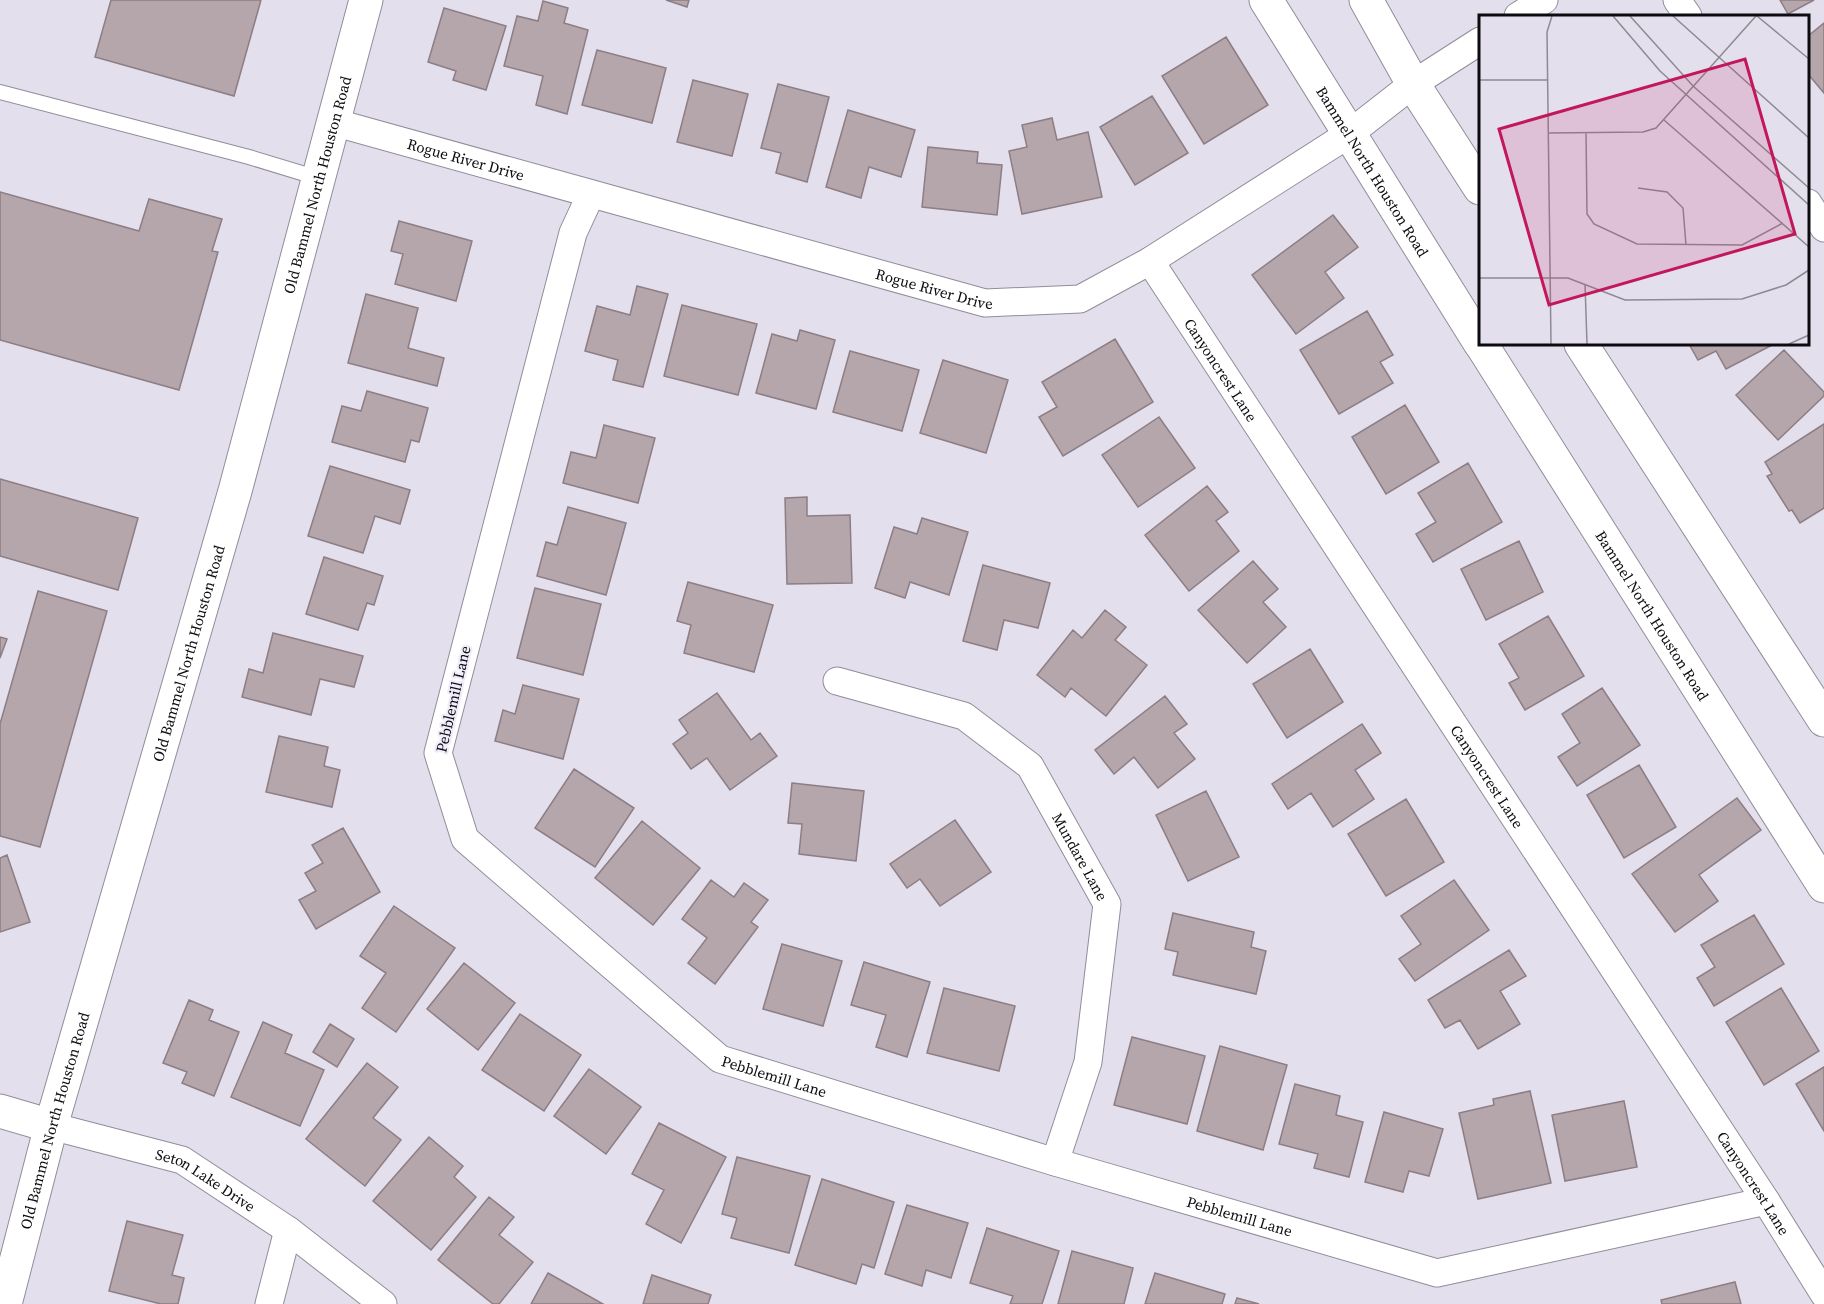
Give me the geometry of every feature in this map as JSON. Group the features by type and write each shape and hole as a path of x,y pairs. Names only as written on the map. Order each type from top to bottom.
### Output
{"main road":[{"name":"Old Bammel North Houston Road","path":"5,1304 51,1125 235,491 366,0"},
{"name":"Bammel North Houston Road","path":"1266,0 1479,340"},
{"path":"1366,0 1413,84 1479,186"},
{"name":"Bammel North Houston Road","path":"1482,345 1824,886"},
{"path":"1582,345 1824,720"},
{"name":"Seton Lake Drive","path":"0,1111 51,1125"}],"street":[{"path":"1520,15 1544,0"},
{"path":"1677,0 1687,15"},
{"name":"Rogue River Drive","path":"333,122 985,303 1080,299 1150,261 1348,134 1413,84 1479,42"},
{"name":"Pebblemill Lane","path":"591,194 573,233 438,753 465,838 720,1059 1055,1162 1437,1273 1766,1201"},
{"path":"1809,205 1824,228"},
{"name":"Canyoncrest Lane","path":"1150,261 1766,1201 1824,1294"},
{"name":"Mundare Lane","path":"837,681 964,716 1030,766 1107,904 1088,1062 1055,1162"},
{"name":"Seton Lake Drive","path":"51,1125 182,1160 288,1230 383,1304"},
{"path":"269,1304 288,1230"}],"lane":[{"path":"0,92 249,157 318,178"}],"building":[{"path":"111,0 261,0 234,96 95,57"},
{"path":"666,0 689,0 687,7"},
{"path":"1780,0 1814,0 1788,14"},
{"path":"543,1 568,8 564,23 588,30 567,114 536,105 543,76 504,66 517,16 538,21"},
{"path":"444,8 506,26 486,90 453,80 456,71 428,62"},
{"path":"1824,23 1824,93 1809,75 1809,35"},
{"path":"1226,37 1268,105 1204,144 1162,76"},
{"path":"597,50 666,68 652,123 582,105"},
{"path":"693,80 748,94 732,156 677,142"},
{"path":"778,84 829,97 807,182 776,173 781,153 761,148"},
{"path":"1152,96 1188,153 1135,185 1100,127"},
{"path":"848,110 915,130 901,177 869,167 861,198 826,187"},
{"path":"1052,118 1057,140 1088,132 1102,197 1022,214 1009,151 1027,147 1022,125"},
{"path":"928,147 978,152 977,163 1002,165 997,215 922,207"},
{"path":"0,192 139,231 149,199 222,219 212,251 218,252 179,390 0,340"},
{"path":"1333,215 1358,247 1325,272 1344,298 1296,334 1252,275"},
{"path":"399,221 472,241 456,301 395,284 403,254 391,251"},
{"path":"637,286 668,294 643,387 613,380 618,360 585,351 597,306 630,315"},
{"path":"366,294 418,308 408,348 444,358 437,386 348,363"},
{"path":"682,305 757,324 738,395 664,376"},
{"path":"1367,311 1393,355 1380,362 1393,383 1339,414 1300,350"},
{"path":"800,330 835,340 816,409 756,393 772,334 797,341"},
{"path":"1115,339 1153,402 1063,456 1039,417 1057,407 1042,382"},
{"path":"1690,345 1772,345 1726,369 1716,351 1698,360"},
{"path":"1784,350 1824,392 1824,396 1778,440 1736,395"},
{"path":"850,351 919,370 902,431 833,412"},
{"path":"943,360 1008,380 986,453 920,433"},
{"path":"367,391 428,408 419,442 411,440 405,462 332,442 342,406 361,411"},
{"path":"1405,405 1439,462 1386,494 1352,437"},
{"path":"1159,417 1195,468 1138,507 1102,455"},
{"path":"1824,424 1824,508 1800,523 1792,510 1789,511 1767,476 1772,474 1765,462"},
{"path":"604,425 655,438 638,503 563,483 571,452 596,458"},
{"path":"1468,463 1502,522 1433,562 1416,534 1436,522 1418,493"},
{"path":"330,466 410,490 400,524 375,516 363,553 308,536"},
{"path":"0,479 138,518 118,590 0,556"},
{"path":"1207,486 1228,512 1216,521 1239,551 1189,591 1145,535"},
{"path":"807,497 807,516 850,515 852,583 787,584 785,498"},
{"path":"568,507 626,523 606,595 537,576 546,542 557,545"},
{"path":"922,518 968,532 949,595 910,582 905,598 875,588 894,527 917,534"},
{"path":"1519,541 1543,592 1486,620 1461,569"},
{"path":"324,557 383,576 374,605 367,603 358,630 306,614"},
{"path":"1253,561 1278,589 1263,602 1286,627 1247,663 1198,610"},
{"path":"983,565 1050,583 1038,628 1004,620 997,650 963,641"},
{"path":"688,582 773,605 754,672 684,653 691,625 677,621"},
{"path":"535,588 601,604 583,675 517,658"},
{"path":"38,591 107,611 40,847 0,836 0,724"},
{"path":"1105,610 1126,627 1115,640 1147,665 1106,716 1071,688 1065,697 1037,675 1073,630 1082,638"},
{"path":"1548,616 1584,676 1525,710 1509,683 1519,678 1499,644"},
{"path":"273,633 363,656 354,687 320,679 311,715 242,697 249,669 263,673"},
{"path":"0,637 7,639 0,658"},
{"path":"1310,649 1343,702 1287,738 1253,684"},
{"path":"523,685 579,699 563,759 495,741 503,710 515,714"},
{"path":"1602,688 1640,745 1577,786 1558,757 1580,743 1562,714"},
{"path":"717,693 751,740 760,733 777,756 730,790 707,758 691,769 673,744 688,733 679,720"},
{"path":"1165,696 1187,724 1174,733 1195,759 1158,788 1134,757 1114,774 1095,750"},
{"path":"1362,724 1381,753 1355,770 1374,799 1333,827 1311,793 1288,809 1272,784"},
{"path":"279,736 328,747 324,766 340,770 332,807 266,792"},
{"path":"1639,765 1676,827 1624,858 1587,795"},
{"path":"574,769 634,808 595,867 535,828"},
{"path":"792,783 864,791 856,861 799,854 802,824 788,823"},
{"path":"1206,791 1239,857 1188,881 1156,815"},
{"path":"1737,798 1761,830 1699,875 1718,901 1675,932 1632,874"},
{"path":"1406,799 1444,862 1386,896 1348,834"},
{"path":"955,820 991,872 940,906 920,879 907,888 890,864"},
{"path":"642,821 700,868 653,925 595,878"},
{"path":"343,828 380,892 316,929 299,900 316,891 305,873 323,863 312,845"},
{"path":"7,855 30,922 0,932 0,858"},
{"path":"711,880 734,897 744,883 768,900 751,922 758,927 715,984 688,963 707,938 682,919"},
{"path":"1454,880 1489,930 1415,981 1399,959 1421,944 1401,916"},
{"path":"394,906 455,948 396,1032 362,1008 386,973 360,956"},
{"path":"1173,913 1254,932 1251,947 1266,951 1256,994 1173,975 1178,952 1165,949"},
{"path":"1754,915 1784,964 1714,1006 1697,978 1715,967 1701,945"},
{"path":"782,944 842,961 823,1026 763,1009"},
{"path":"1509,950 1526,976 1500,991 1520,1024 1478,1049 1460,1020 1445,1028 1428,1000"},
{"path":"864,962 930,982 907,1057 876,1047 886,1015 851,1005"},
{"path":"464,963 515,1003 478,1050 427,1009"},
{"path":"944,988 1015,1006 999,1071 927,1053"},
{"path":"1781,988 1819,1051 1764,1085 1726,1022"},
{"path":"189,1000 213,1010 209,1020 239,1032 214,1096 182,1083 187,1072 163,1063"},
{"path":"520,1014 581,1055 544,1111 482,1070"},
{"path":"263,1022 292,1035 285,1053 324,1070 300,1126 231,1097"},
{"path":"330,1024 354,1039 337,1067 313,1052"},
{"path":"1132,1037 1205,1056 1187,1124 1114,1105"},
{"path":"1220,1046 1287,1065 1263,1150 1197,1131"},
{"path":"367,1063 398,1087 373,1118 401,1140 365,1186 306,1139"},
{"path":"1824,1067 1824,1131 1796,1084"},
{"path":"589,1069 641,1107 606,1154 554,1116"},
{"path":"1295,1084 1340,1096 1336,1115 1363,1122 1349,1177 1314,1168 1318,1154 1279,1144"},
{"path":"1530,1091 1551,1183 1478,1199 1459,1113 1494,1105 1493,1099"},
{"path":"1624,1101 1637,1167 1565,1181 1552,1115"},
{"path":"1384,1112 1443,1129 1429,1176 1409,1171 1403,1192 1365,1182"},
{"path":"659,1123 726,1157 681,1243 646,1224 664,1190 632,1174"},
{"path":"429,1137 463,1166 454,1177 476,1197 431,1250 373,1201"},
{"path":"737,1157 810,1176 789,1253 731,1238 737,1218 722,1214"},
{"path":"822,1179 894,1202 874,1268 862,1264 856,1284 795,1265"},
{"path":"489,1197 514,1217 499,1235 533,1262 499,1304 493,1304 438,1260"},
{"path":"907,1205 968,1223 951,1278 926,1270 922,1286 885,1274"},
{"path":"127,1221 183,1235 172,1275 184,1278 178,1304 161,1304 109,1291"},
{"path":"987,1228 1059,1251 1042,1304 1010,1304 1013,1296 970,1283"},
{"path":"1072,1251 1133,1268 1124,1304 1058,1304"},
{"path":"548,1273 603,1304 531,1304"},
{"path":"1155,1273 1225,1294 1222,1304 1145,1304"},
{"path":"652,1275 711,1295 708,1304 643,1304"},
{"path":"1735,1282 1741,1304 1662,1304 1661,1300"},
{"path":"1237,1298 1259,1304 1235,1304"}]}
